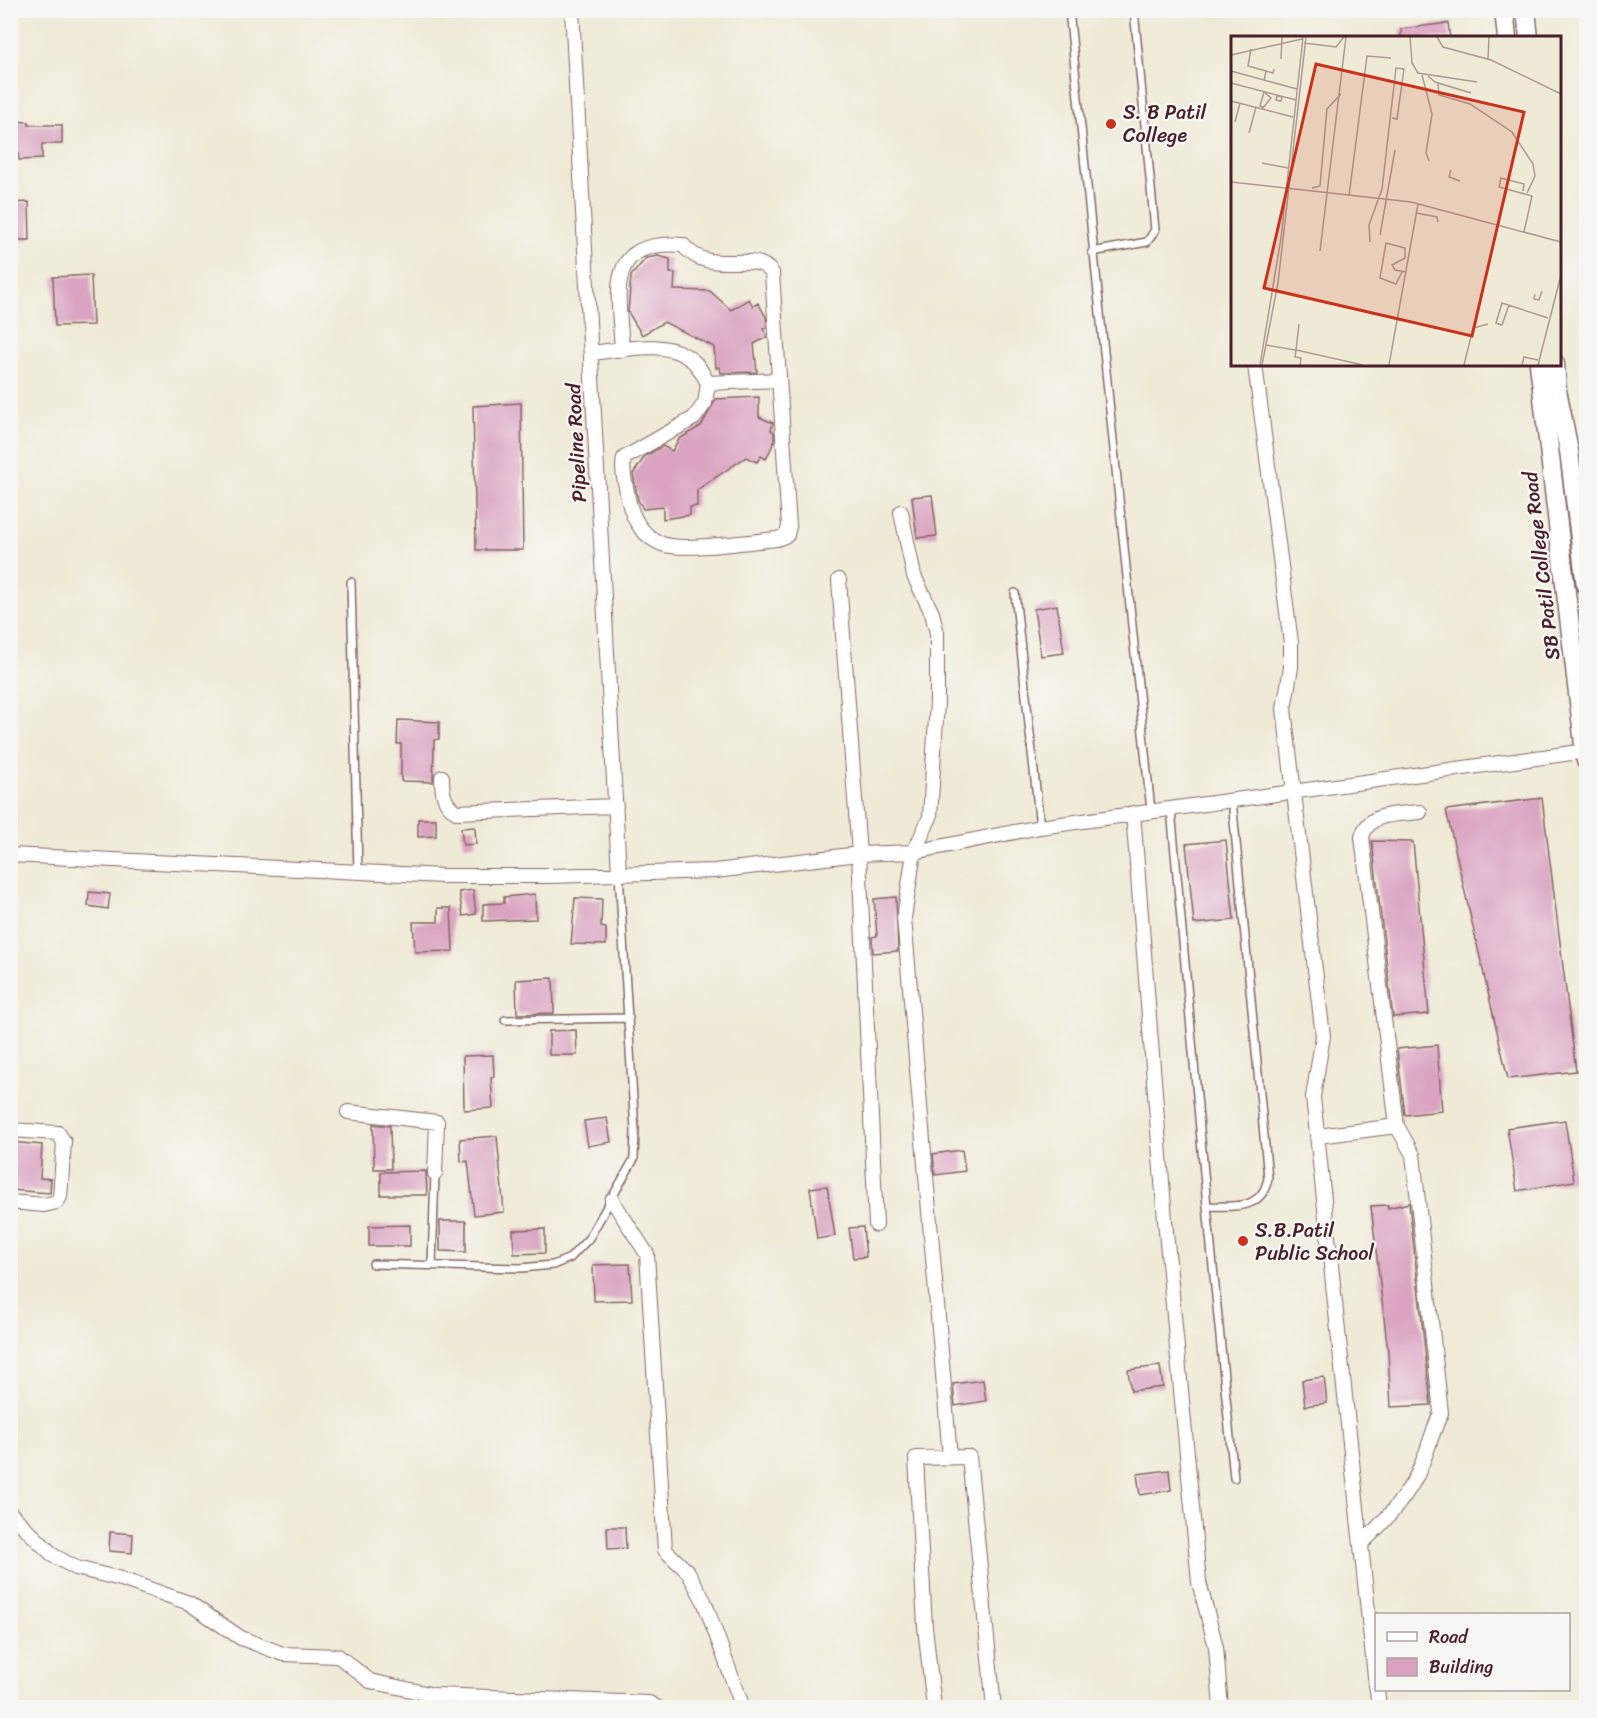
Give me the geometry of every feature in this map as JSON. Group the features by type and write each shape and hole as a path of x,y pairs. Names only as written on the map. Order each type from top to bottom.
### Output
{"street":[{"name":"Pipeline Road","path":"573,10 619,873"},
{"path":"1504,10 1507,36"},
{"path":"1526,10 1529,36"},
{"path":"591,353 622,350 672,350 695,363 708,383 705,403 694,418 624,458 622,466 632,517 638,525 662,544 683,546 777,539 786,535 789,526 772,273 766,265 754,262 712,263 692,255 683,245 667,244 641,249 626,260 619,273 622,350"},
{"path":"1255,366 1291,643 1291,668 1284,709 1323,1036 1313,1097 1375,1670"},
{"name":"SB Patil College Road","path":"1539,366 1586,754"},
{"path":"1555,366 1586,582 1566,579"},
{"path":"708,383 779,381"},
{"path":"1550,453 1569,451"},
{"path":"901,512 914,576 932,614 937,633 937,702 930,817 914,852 904,918 950,1456"},
{"path":"839,580 859,854 876,1225"},
{"path":"10,855 502,877 715,871 859,854 914,852 1040,827 1133,813 1586,754"},
{"path":"442,777 442,795 447,805 456,812 616,806"},
{"path":"1361,1544 1403,1500 1418,1473 1429,1437 1441,1413 1413,1155 1397,1126 1362,837 1366,825 1374,818 1420,812"},
{"path":"1133,813 1164,1208 1199,1581 1216,1647 1221,1707"},
{"path":"348,1112 437,1122 435,1173"},
{"path":"1318,1136 1397,1126"},
{"path":"10,1130 58,1133 64,1143 60,1197 57,1203 44,1205 10,1202"},
{"path":"612,1200 647,1254 665,1550 688,1572 704,1601 743,1707"},
{"path":"934,1707 925,1627 916,1458 950,1456 969,1457 994,1707"},
{"path":"10,1513 54,1556 76,1568 122,1579 189,1603 241,1638 283,1654 338,1656 370,1681 434,1695 649,1703 658,1707"},
{"path":"1377,1691 1379,1707"}],"lane":[{"path":"1069,10 1151,811"},
{"path":"1092,252 1147,242 1155,230 1134,10"},
{"path":"351,582 358,872"},
{"path":"1015,593 1040,827"},
{"path":"1207,1206 1245,1205 1258,1200 1266,1191 1268,1178 1232,800"},
{"path":"1171,808 1234,1478"},
{"path":"373,1264 521,1268 553,1265 570,1258 590,1239 634,1159 636,1131 619,873"},
{"path":"505,1020 628,1018"},
{"path":"432,1265 435,1173"}],"building":[{"path":"1448,23 1450,36 1401,36 1401,29"},
{"path":"10,121 29,122 29,125 62,125 62,144 42,144 42,159 19,160 18,151 10,151"},
{"path":"29,202 30,240 10,240 10,203"},
{"path":"658,256 670,259 670,273 675,273 674,290 710,291 731,310 749,299 753,306 758,303 766,317 767,328 763,329 767,337 754,344 757,372 721,373 720,367 716,368 714,347 664,322 642,335 628,312 631,276 646,258"},
{"path":"91,275 93,325 55,326 53,277"},
{"path":"759,397 759,417 773,423 771,430 774,432 774,442 766,459 761,456 757,462 746,457 697,490 697,506 690,507 690,515 663,519 663,507 643,509 638,500 633,474 645,456 663,446 672,451 679,439 701,426 716,399"},
{"path":"521,403 523,550 476,550 473,406"},
{"path":"932,495 937,536 917,538 912,497"},
{"path":"1057,605 1064,653 1041,656 1034,609"},
{"path":"398,720 439,722 439,739 434,740 433,782 401,781 401,744 397,744"},
{"path":"1542,798 1576,1071 1508,1079 1446,810"},
{"path":"418,819 436,819 436,836 418,837"},
{"path":"475,827 476,844 463,845 461,828"},
{"path":"1226,840 1234,920 1194,924 1186,844"},
{"path":"1372,841 1413,842 1429,1014 1393,1017"},
{"path":"473,890 476,914 463,916 459,892"},
{"path":"89,892 110,894 108,909 88,906"},
{"path":"535,894 536,919 483,921 483,904 504,903 504,897"},
{"path":"896,897 898,951 873,953 872,937 877,936 874,899"},
{"path":"575,898 602,899 601,927 606,928 606,945 571,944"},
{"path":"438,908 451,908 453,951 415,952 413,922 438,922"},
{"path":"553,978 554,1013 517,1014 516,980"},
{"path":"576,1030 577,1055 549,1055 549,1031"},
{"path":"1437,1045 1442,1111 1405,1115 1397,1049"},
{"path":"493,1055 494,1077 491,1078 493,1108 464,1110 463,1056"},
{"path":"607,1118 611,1142 588,1146 584,1121"},
{"path":"1565,1120 1574,1181 1517,1191 1507,1128"},
{"path":"373,1124 390,1126 391,1169 374,1169"},
{"path":"497,1136 504,1212 474,1215 468,1161 461,1162 460,1139"},
{"path":"10,1142 42,1145 40,1178 51,1179 50,1193 10,1190"},
{"path":"962,1150 965,1171 935,1175 933,1154"},
{"path":"426,1171 427,1195 381,1195 381,1172"},
{"path":"827,1186 835,1236 817,1239 810,1188"},
{"path":"1409,1203 1431,1405 1391,1407 1388,1352 1371,1206 1388,1205 1388,1208"},
{"path":"440,1221 466,1221 466,1252 440,1251"},
{"path":"410,1225 410,1246 369,1246 369,1226"},
{"path":"863,1227 866,1257 853,1258 849,1228"},
{"path":"545,1229 545,1253 514,1254 513,1230"},
{"path":"630,1264 632,1300 594,1301 593,1265"},
{"path":"1160,1366 1163,1387 1131,1391 1128,1370"},
{"path":"1324,1377 1327,1403 1305,1406 1302,1380"},
{"path":"983,1380 986,1401 955,1406 953,1384"},
{"path":"1169,1470 1171,1490 1140,1495 1137,1474"},
{"path":"607,1527 625,1527 626,1548 608,1549"},
{"path":"110,1532 133,1534 132,1553 109,1551"}],"place":[{"name":"S. B Patil College","path":"1111,124"},
{"name":"S.B.Patil Public School","path":"1243,1241"}]}
